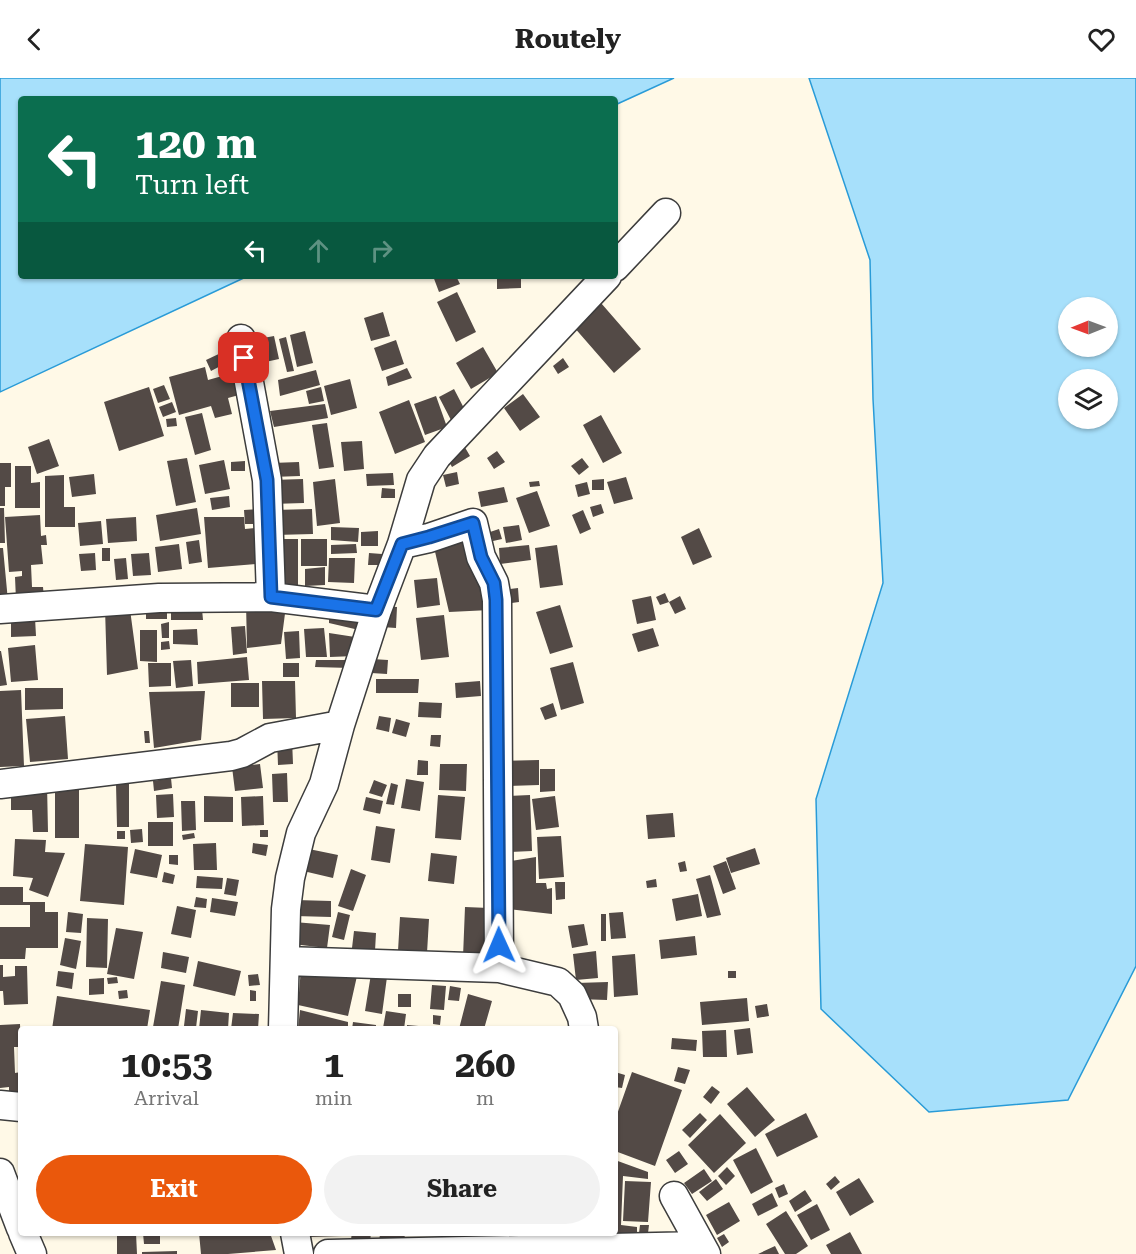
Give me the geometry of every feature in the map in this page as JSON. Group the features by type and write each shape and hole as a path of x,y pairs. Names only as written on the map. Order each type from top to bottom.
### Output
{"street":[{"path":"618,264 666,213"},
{"path":"283,1026 286,909 290,878 301,833 324,784 376,610 402,544 421,480 437,456 604,279"},
{"path":"241,339 267,480 271,597"},
{"path":"402,544 473,523 481,557 494,583 499,968"},
{"path":"0,609 159,598 271,597 376,610"},
{"path":"0,784 231,756 242,753 270,738 340,725"},
{"path":"285,961 499,968 558,982 572,995 584,1026"},
{"path":"0,1105 18,1107"},
{"path":"0,1173 18,1220"},
{"path":"674,1196 703,1250"},
{"path":"0,1243 18,1235"},
{"path":"23,1236 32,1254"},
{"path":"296,1236 298,1254"},
{"path":"328,1254 533,1241 703,1250"}],"water":[{"path":"0,78 674,78 618,104 618,96 18,96 18,279 242,279 0,392"},
{"path":"809,78 1136,78 1136,966 1068,1100 929,1112 821,1009 816,799 883,583 873,399 870,260"}],"building":[{"path":"434,279 458,279 460,284 439,292"},
{"path":"497,279 521,279 521,288 497,289"},
{"path":"457,292 476,332 456,342 437,302"},
{"path":"601,303 641,349 614,373 573,326"},
{"path":"383,312 390,336 371,341 364,318"},
{"path":"305,331 313,363 297,367 290,335"},
{"path":"274,336 279,359 252,365 248,341"},
{"path":"286,337 294,371 287,372 279,339"},
{"path":"396,340 404,364 382,371 374,348"},
{"path":"483,347 498,373 471,389 456,363"},
{"path":"225,351 230,361 211,371 206,360"},
{"path":"563,358 569,367 558,374 553,366"},
{"path":"205,367 208,380 233,373 239,395 228,398 232,414 215,418 211,406 179,415 169,377"},
{"path":"407,368 412,378 388,386 386,377"},
{"path":"316,370 320,385 280,396 278,380"},
{"path":"350,379 357,408 331,415 324,386"},
{"path":"164,385 170,399 158,403 153,389"},
{"path":"149,387 164,436 119,451 104,402"},
{"path":"321,387 324,401 309,404 306,391"},
{"path":"454,389 467,414 452,422 439,397"},
{"path":"523,394 540,417 520,431 504,408"},
{"path":"436,396 447,427 425,435 414,404"},
{"path":"409,400 425,442 395,454 379,412"},
{"path":"172,402 176,412 163,417 159,407"},
{"path":"325,404 328,418 274,427 270,411"},
{"path":"202,413 211,450 195,455 185,417"},
{"path":"601,415 622,453 603,463 583,425"},
{"path":"176,418 177,426 167,427 166,419"},
{"path":"327,423 334,467 319,469 312,425"},
{"path":"49,439 59,466 37,474 28,447"},
{"path":"362,441 364,469 344,471 341,442"},
{"path":"463,444 470,456 452,467 445,454"},
{"path":"497,451 505,462 494,469 487,458"},
{"path":"187,458 196,502 176,506 167,461"},
{"path":"582,458 589,467 579,475 571,466"},
{"path":"224,460 230,489 205,494 199,465"},
{"path":"245,461 245,471 231,471 231,462"},
{"path":"299,462 300,476 272,477 272,463"},
{"path":"0,463 11,463 11,487 5,487 5,506 0,506"},
{"path":"15,466 31,466 31,483 40,482 40,508 15,508"},
{"path":"457,472 459,484 446,487 443,475"},
{"path":"393,473 394,485 367,486 366,474"},
{"path":"94,474 96,494 72,497 69,477"},
{"path":"64,475 64,507 75,507 75,527 45,527 45,476"},
{"path":"626,477 633,499 614,504 607,482"},
{"path":"303,479 304,503 272,504 272,480"},
{"path":"335,479 340,523 317,526 313,482"},
{"path":"604,479 604,490 592,490 592,480"},
{"path":"539,481 540,486 530,487 529,482"},
{"path":"587,482 590,494 578,497 575,485"},
{"path":"504,487 508,502 481,507 478,492"},
{"path":"382,488 395,489 395,498 381,498"},
{"path":"537,491 550,526 529,533 516,498"},
{"path":"229,496 230,507 212,510 210,498"},
{"path":"601,504 604,513 593,517 590,507"},
{"path":"0,508 4,508 5,543 0,543"},
{"path":"197,508 201,534 160,541 156,515"},
{"path":"262,509 262,524 245,524 244,510"},
{"path":"312,509 313,534 275,535 274,510"},
{"path":"583,510 591,529 580,534 572,515"},
{"path":"40,515 41,536 46,535 47,545 41,545 43,564 31,565 32,587 43,587 44,598 16,600 15,577 22,576 22,571 9,572 5,517"},
{"path":"136,517 137,541 108,543 106,519"},
{"path":"204,517 244,517 245,529 255,528 256,564 208,568"},
{"path":"101,521 103,544 80,546 78,523"},
{"path":"519,525 522,540 506,543 503,527"},
{"path":"331,527 359,528 358,542 331,540"},
{"path":"699,528 712,557 693,565 681,537"},
{"path":"499,529 502,539 493,541 490,532"},
{"path":"378,531 378,546 361,546 361,532"},
{"path":"472,533 490,610 449,612 433,543"},
{"path":"276,539 298,539 298,589 277,589"},
{"path":"301,539 327,539 327,566 301,566"},
{"path":"199,540 202,562 189,564 186,542"},
{"path":"179,544 182,569 158,572 155,547"},
{"path":"356,544 357,553 331,554 331,545"},
{"path":"529,545 531,560 500,564 499,548"},
{"path":"557,545 563,585 540,588 535,548"},
{"path":"0,548 3,548 8,601 0,602"},
{"path":"102,548 110,548 110,561 102,561"},
{"path":"95,553 96,570 81,571 79,554"},
{"path":"149,553 151,575 133,576 131,554"},
{"path":"369,553 382,554 381,565 368,565"},
{"path":"126,558 128,579 116,580 114,559"},
{"path":"329,558 355,558 354,583 328,582"},
{"path":"325,567 325,585 305,586 305,569"},
{"path":"437,578 440,605 417,608 414,580"},
{"path":"518,588 519,602 504,604 502,590"},
{"path":"665,593 669,602 660,605 656,597"},
{"path":"651,596 656,620 637,624 632,600"},
{"path":"680,596 686,609 675,614 669,602"},
{"path":"129,602 138,669 107,675 105,608"},
{"path":"167,603 167,619 146,619 146,604"},
{"path":"246,603 286,606 281,644 247,648"},
{"path":"560,605 573,647 550,654 536,612"},
{"path":"384,606 397,607 396,628 382,627"},
{"path":"171,609 202,609 203,620 171,620"},
{"path":"329,609 361,615 359,630 329,623"},
{"path":"444,615 449,657 421,660 416,618"},
{"path":"35,618 36,636 11,637 11,619"},
{"path":"169,622 169,638 162,638 161,624"},
{"path":"245,626 247,653 233,655 231,627"},
{"path":"324,628 327,657 306,657 304,629"},
{"path":"653,628 659,646 638,652 632,634"},
{"path":"197,629 198,645 173,644 173,630"},
{"path":"140,630 157,630 157,662 140,661"},
{"path":"299,631 300,658 286,659 284,632"},
{"path":"329,633 355,637 355,656 330,657"},
{"path":"169,641 170,649 161,650 161,642"},
{"path":"35,645 38,680 11,682 8,648"},
{"path":"0,651 7,685 0,686"},
{"path":"247,657 249,680 198,684 197,662"},
{"path":"372,659 388,660 387,674 371,673"},
{"path":"191,660 193,686 176,688 173,661"},
{"path":"316,660 349,660 350,668 315,667"},
{"path":"573,662 584,703 561,710 550,668"},
{"path":"148,663 171,663 171,686 149,687"},
{"path":"283,663 299,663 299,677 283,677"},
{"path":"376,679 419,679 418,693 376,693"},
{"path":"262,681 295,681 296,718 263,719"},
{"path":"480,681 481,696 456,698 455,683"},
{"path":"231,683 259,683 259,707 231,707"},
{"path":"25,688 63,688 63,709 25,710"},
{"path":"21,690 24,766 0,767 0,691"},
{"path":"205,691 201,740 154,748 149,692"},
{"path":"419,702 442,703 441,718 418,717"},
{"path":"553,703 557,716 545,720 540,708"},
{"path":"65,716 68,759 30,762 26,719"},
{"path":"379,716 391,718 389,732 376,729"},
{"path":"396,719 410,723 406,737 392,733"},
{"path":"144,731 149,731 150,743 145,743"},
{"path":"431,735 441,735 440,747 430,746"},
{"path":"292,739 293,764 278,765 277,740"},
{"path":"418,760 428,761 428,775 417,775"},
{"path":"539,760 539,785 504,786 503,761"},
{"path":"260,764 263,788 235,791 232,767"},
{"path":"440,764 467,764 466,791 439,790"},
{"path":"540,769 555,769 555,791 540,792"},
{"path":"287,773 288,802 273,802 272,774"},
{"path":"171,778 172,788 154,791 153,781"},
{"path":"406,779 424,782 420,811 401,808"},
{"path":"374,780 387,785 382,797 369,793"},
{"path":"55,781 79,781 79,838 55,838"},
{"path":"391,783 398,785 394,805 386,804"},
{"path":"47,784 48,832 33,832 32,810 11,810 11,793"},
{"path":"116,784 129,784 129,827 117,827"},
{"path":"173,794 174,817 157,818 156,795"},
{"path":"438,795 465,797 461,840 435,838"},
{"path":"530,795 532,851 510,852 507,796"},
{"path":"204,796 233,797 233,822 204,822"},
{"path":"263,796 264,825 242,826 241,797"},
{"path":"555,796 559,827 536,830 532,799"},
{"path":"366,797 383,801 380,814 363,810"},
{"path":"181,801 195,801 196,830 182,831"},
{"path":"673,813 675,837 648,839 646,815"},
{"path":"148,822 173,822 173,846 148,846"},
{"path":"376,826 395,829 390,863 371,860"},
{"path":"142,829 143,842 131,843 130,830"},
{"path":"260,830 268,830 268,837 260,837"},
{"path":"117,831 125,831 125,839 117,839"},
{"path":"194,833 195,838 183,840 182,835"},
{"path":"561,836 564,877 539,879 537,837"},
{"path":"15,839 46,840 45,852 65,853 48,897 29,890 33,878 13,876"},
{"path":"216,843 217,870 194,870 193,844"},
{"path":"253,843 268,845 266,856 252,853"},
{"path":"85,844 128,847 124,905 80,901"},
{"path":"304,848 338,855 333,878 299,870"},
{"path":"755,848 760,864 731,873 726,858"},
{"path":"135,849 162,855 157,878 130,873"},
{"path":"431,853 457,856 454,884 428,881"},
{"path":"169,855 178,855 178,865 169,864"},
{"path":"536,857 536,883 546,883 547,889 552,888 552,914 508,909 511,861"},
{"path":"685,861 687,871 680,872 678,863"},
{"path":"726,861 736,889 723,894 713,866"},
{"path":"351,869 366,875 353,911 338,906"},
{"path":"164,872 175,875 173,884 162,882"},
{"path":"710,875 721,915 707,918 696,879"},
{"path":"197,876 223,878 222,889 196,888"},
{"path":"227,878 239,880 236,896 224,894"},
{"path":"656,879 657,887 647,888 646,881"},
{"path":"555,882 565,882 565,899 556,900"},
{"path":"0,887 23,887 23,902 45,902 45,912 58,912 58,948 26,948 25,959 0,959 0,927 30,927 30,905 0,905"},
{"path":"698,894 702,916 676,921 672,899"},
{"path":"196,897 207,899 206,908 194,907"},
{"path":"212,898 238,902 235,916 210,912"},
{"path":"296,900 331,901 331,917 295,916"},
{"path":"177,906 196,910 191,938 171,934"},
{"path":"465,907 489,908 487,958 463,957"},
{"path":"68,912 83,914 81,933 66,932"},
{"path":"338,912 350,915 344,940 332,937"},
{"path":"623,912 626,938 611,939 609,913"},
{"path":"601,914 606,914 606,941 601,941"},
{"path":"400,917 429,919 427,953 398,951"},
{"path":"87,918 108,919 107,968 86,967"},
{"path":"294,922 330,925 327,948 292,944"},
{"path":"584,924 588,945 572,948 568,926"},
{"path":"116,928 143,932 134,979 107,974"},
{"path":"354,931 376,933 375,951 352,948"},
{"path":"695,936 697,955 661,959 659,940"},
{"path":"65,938 81,941 76,969 60,965"},
{"path":"596,951 598,978 576,980 573,954"},
{"path":"163,952 189,957 186,973 161,968"},
{"path":"635,954 638,995 614,997 612,956"},
{"path":"198,961 241,971 235,996 193,986"},
{"path":"0,965 3,965 3,977 15,976 15,966 27,966 28,1004 4,1005 3,991 0,991"},
{"path":"301,968 357,976 348,1016 298,1005"},
{"path":"58,971 74,973 72,989 56,986"},
{"path":"728,971 736,971 736,978 728,978"},
{"path":"258,974 260,985 249,986 248,975"},
{"path":"371,974 387,977 382,1014 365,1011"},
{"path":"117,977 118,983 108,984 107,978"},
{"path":"104,978 104,994 89,995 89,979"},
{"path":"161,981 185,985 178,1026 153,1026"},
{"path":"608,982 607,1000 577,999 576,983"},
{"path":"432,985 446,986 444,1010 430,1009"},
{"path":"450,986 461,988 459,1001 448,1000"},
{"path":"127,990 128,998 119,999 118,991"},
{"path":"250,990 256,991 256,1001 250,1001"},
{"path":"398,994 411,994 411,1007 398,1007"},
{"path":"468,994 492,1001 485,1026 460,1026"},
{"path":"57,996 150,1010 147,1026 52,1026"},
{"path":"747,998 749,1021 702,1025 700,1002"},
{"path":"767,1004 769,1016 757,1018 755,1006"},
{"path":"186,1009 198,1011 196,1026 184,1026"},
{"path":"201,1010 229,1013 228,1026 199,1026"},
{"path":"300,1010 348,1022 348,1026 298,1026"},
{"path":"386,1011 406,1014 404,1026 383,1026"},
{"path":"233,1013 259,1014 258,1026 231,1026"},
{"path":"433,1015 441,1016 440,1025 433,1024"},
{"path":"353,1022 376,1025 376,1026 352,1026"},
{"path":"20,1024 18,1026 18,1047 14,1047 15,1073 18,1072 18,1097 9,1097 9,1087 0,1088 0,1025"},
{"path":"750,1028 753,1053 737,1055 734,1030"},
{"path":"726,1030 727,1057 703,1057 702,1031"},
{"path":"672,1038 697,1040 696,1051 671,1049"},
{"path":"678,1067 690,1070 685,1084 674,1081"},
{"path":"632,1072 682,1090 655,1166 618,1152 618,1112"},
{"path":"618,1073 625,1075 622,1088 618,1087"},
{"path":"712,1086 720,1092 711,1104 703,1097"},
{"path":"747,1087 775,1120 755,1137 727,1104"},
{"path":"700,1113 707,1120 690,1138 682,1130"},
{"path":"806,1113 818,1137 777,1157 765,1134"},
{"path":"720,1114 746,1143 714,1173 688,1145"},
{"path":"756,1148 773,1182 751,1194 733,1160"},
{"path":"679,1151 688,1164 675,1173 666,1160"},
{"path":"618,1161 648,1172 648,1179 623,1176 621,1225 637,1227 637,1234 618,1235"},
{"path":"727,1167 735,1176 726,1185 718,1176"},
{"path":"704,1169 712,1181 692,1194 684,1183"},
{"path":"835,1176 840,1182 831,1190 826,1184"},
{"path":"859,1178 874,1202 850,1216 836,1192"},
{"path":"716,1179 723,1189 707,1201 699,1192"},
{"path":"625,1181 651,1182 648,1222 623,1221"},
{"path":"784,1184 788,1194 779,1198 775,1188"},
{"path":"805,1190 812,1201 795,1212 789,1201"},
{"path":"772,1193 778,1206 758,1216 752,1204"},
{"path":"729,1202 740,1221 717,1235 706,1215"},
{"path":"817,1204 830,1230 811,1240 797,1215"},
{"path":"786,1211 808,1246 796,1254 785,1254 766,1224"},
{"path":"640,1225 649,1225 648,1233 639,1233"},
{"path":"850,1232 862,1254 831,1254 826,1245"},
{"path":"724,1234 729,1242 722,1247 717,1238"},
{"path":"117,1236 136,1236 137,1254 117,1254"},
{"path":"143,1236 160,1236 160,1244 144,1244"},
{"path":"199,1236 271,1236 276,1250 228,1254 201,1254"},
{"path":"352,1236 371,1236 370,1242 351,1239"},
{"path":"380,1236 405,1236 403,1254 378,1254"},
{"path":"775,1246 779,1254 758,1254"},
{"path":"177,1251 177,1254 142,1254 142,1252"}],"route":[{"path":"244,358 267,480 271,597 376,610 402,544 473,523 481,557 494,583 496,600 499,945"}]}
